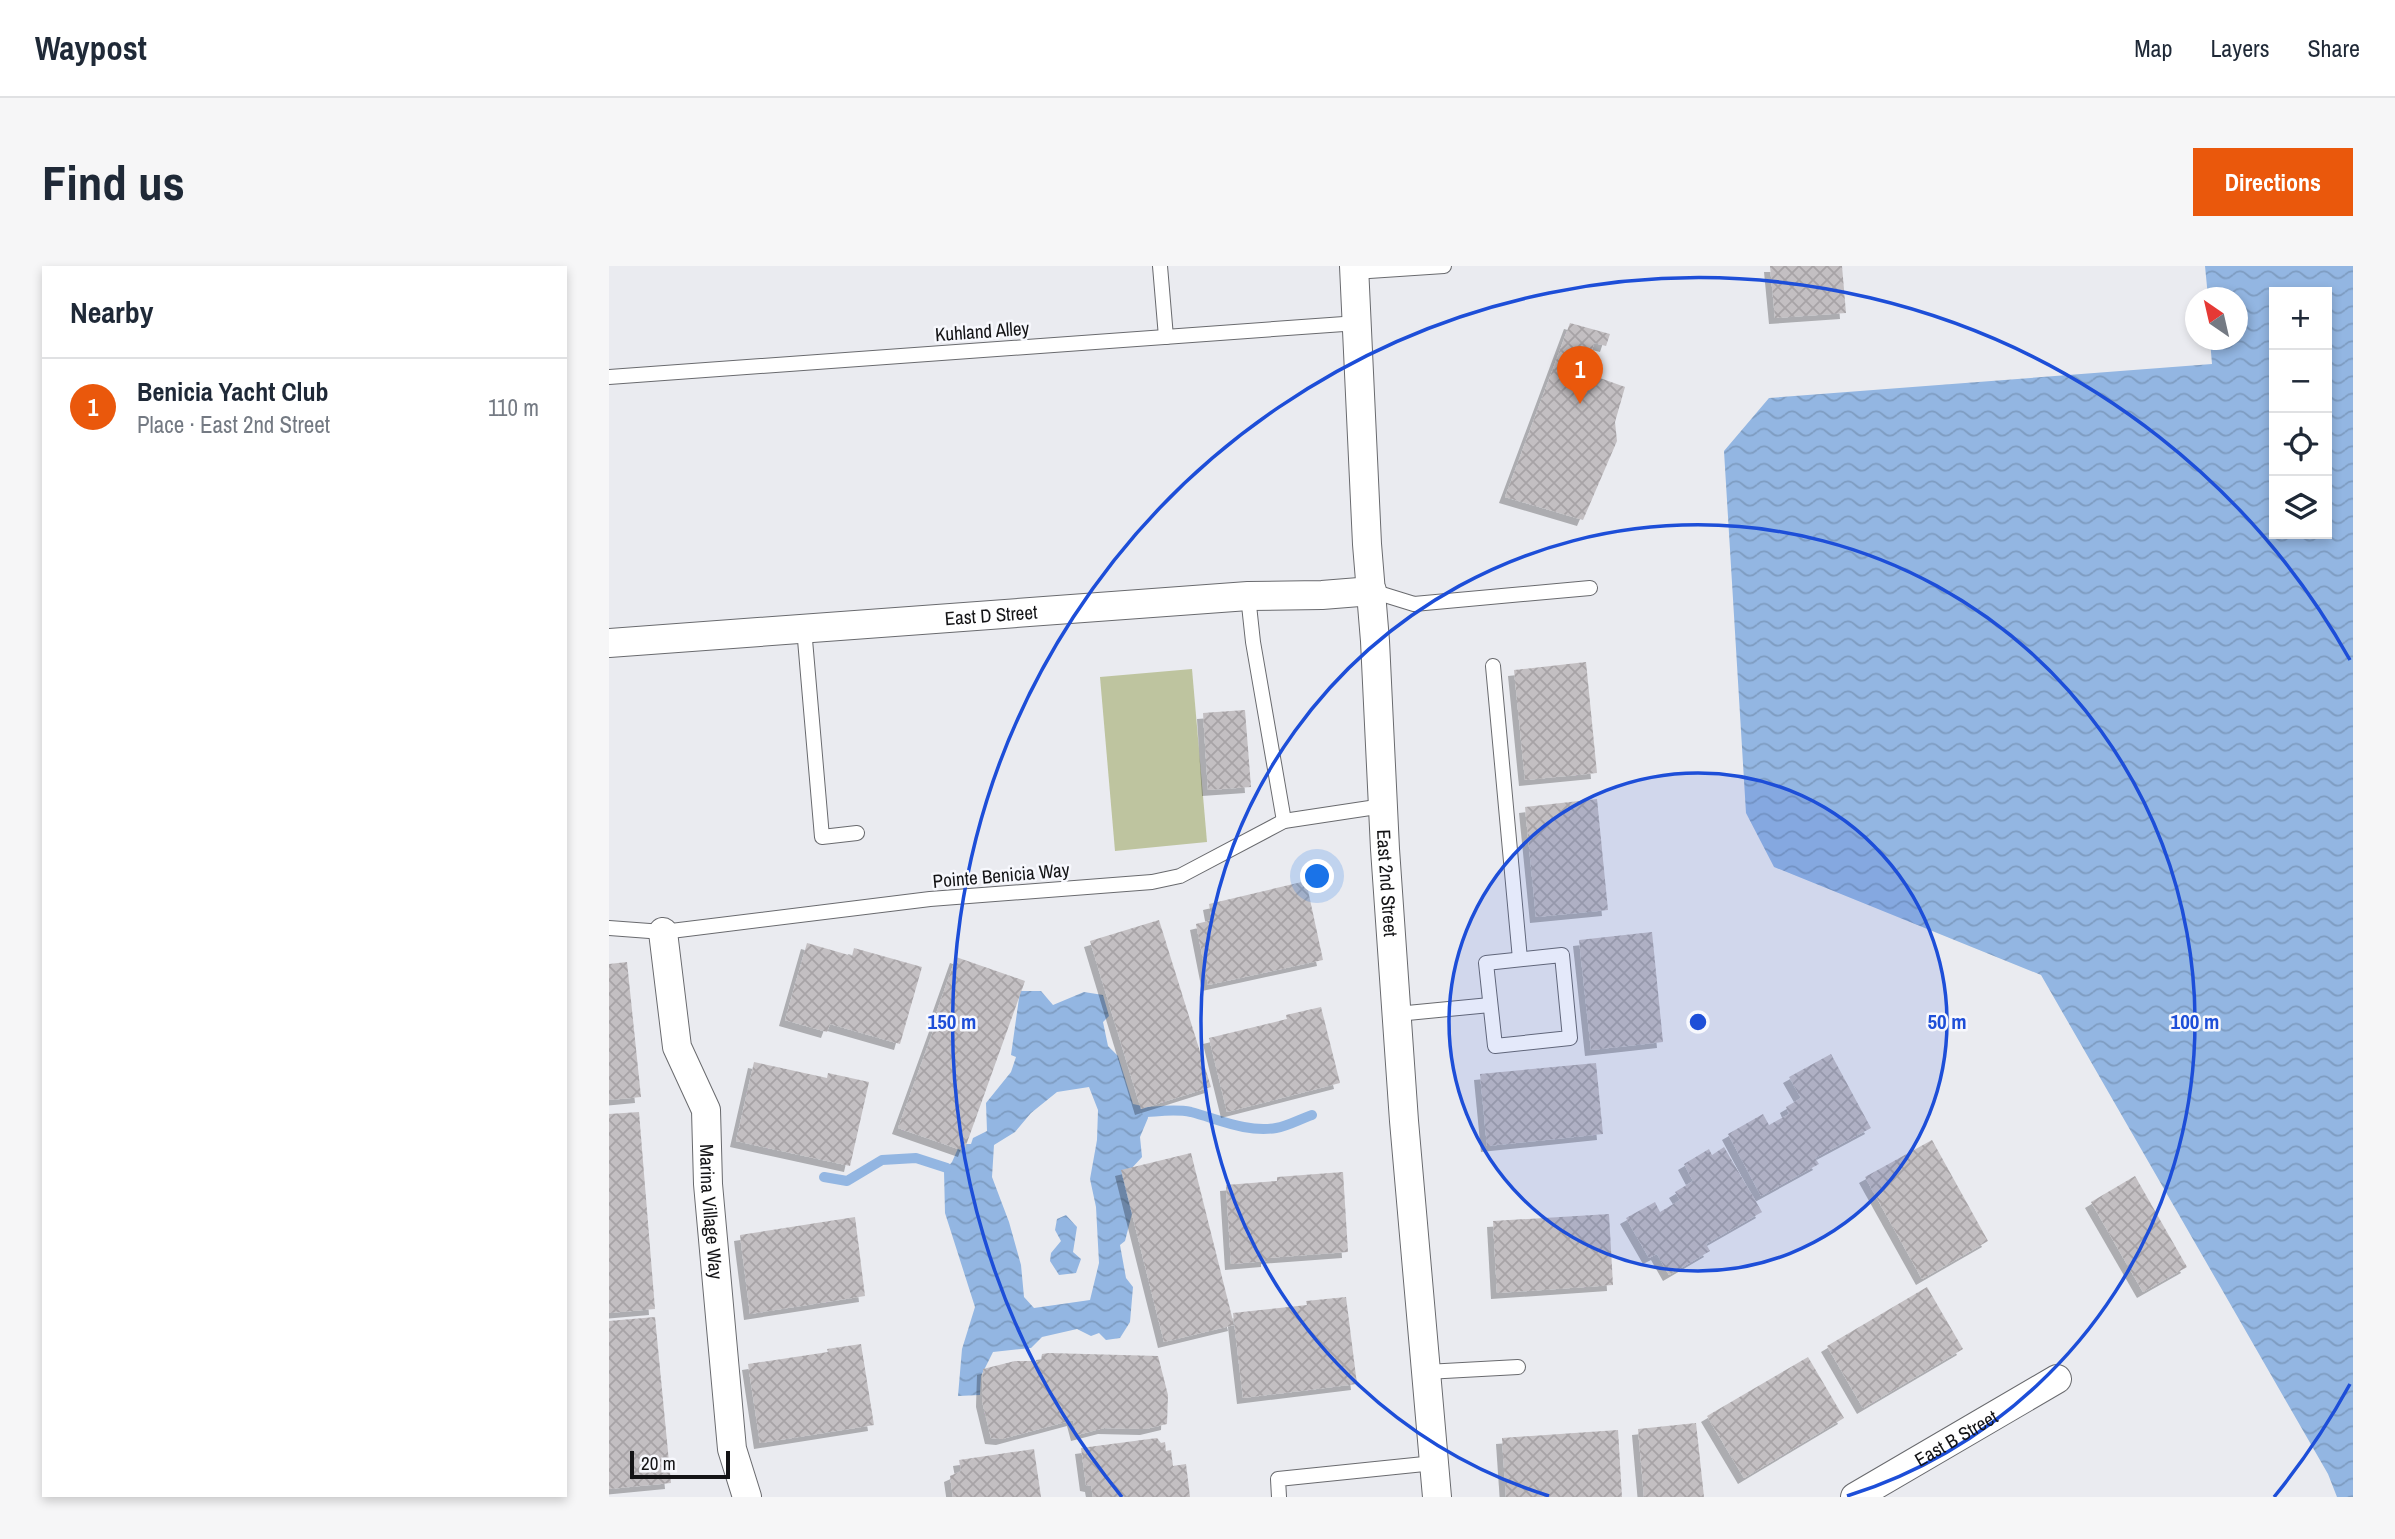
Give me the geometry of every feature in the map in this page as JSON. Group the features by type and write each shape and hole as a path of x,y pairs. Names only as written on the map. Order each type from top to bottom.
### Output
{"street":[{"name":"East 2nd Street","path":"1354,269 1367,544 1397,1014 1437,1497"},
{"name":"East D Street","path":"609,643 1248,596 1372,591"},
{"name":"Marina Village Way","path":"663,932 677,1047 706,1110 708,1184 732,1450 747,1497"},
{"name":"East B Street","path":"1855,1497 2057,1379"}],"lane":[{"path":"1160,266 1165,337"},
{"path":"1354,269 1444,266"},
{"name":"Kuhland Alley","path":"609,377 1358,323"},
{"path":"1372,591 1414,604 1590,589"},
{"path":"1248,596 1253,642 1284,821"},
{"path":"804,628 822,837 857,833"},
{"path":"1493,666 1520,959"},
{"name":"Pointe Benicia Way","path":"609,928 663,932 930,899 1152,882 1180,876 1284,821 1383,806"},
{"path":"1562,955 1570,1038 1495,1046 1490,1005 1486,963 1562,955"},
{"path":"1397,1014 1490,1005"},
{"path":"1426,1372 1518,1367"},
{"path":"1279,1497 1278,1479 1434,1463"}],"green space":[{"path":"1192,669 1207,842 1115,851 1100,677"}],"water":[{"path":"2205,266 2353,266 2353,1497 2337,1497 2328,1474 2041,975 1774,867 1746,813 1724,451 1769,398 2212,364 2211,350 2248,350 2248,287 2207,287"},
{"path":"1020,991 1041,991 1053,1005 1084,992 1103,995 1109,1016 1103,1022 1108,1046 1118,1056 1133,1104 1147,1107 1148,1118 1140,1137 1142,1157 1131,1169 1137,1194 1125,1241 1120,1245 1126,1278 1133,1287 1130,1322 1120,1338 1106,1340 1099,1333 1091,1336 1077,1329 1042,1337 1031,1348 993,1352 981,1376 980,1395 958,1396 962,1349 975,1307 945,1213 944,1171 952,1162 960,1144 971,1144 973,1138 987,1131 986,1103 1011,1072 1016,1057 1011,1055","holes":["1089,1087 1098,1110 1097,1140 1090,1179 1096,1207 1099,1263 1090,1300 1034,1308 1024,1297 1021,1265 992,1177 994,1145 1015,1132 1031,1113 1057,1092"]},
{"path":"1066,1215 1077,1227 1073,1252 1081,1259 1076,1273 1059,1275 1050,1261 1051,1253 1061,1241 1055,1230 1057,1219"}],"building":[{"path":"1770,266 1842,266 1846,313 1775,318"},
{"path":"1570,323 1610,334 1606,346 1594,343 1590,359 1595,361 1600,369 1600,378 1625,387 1615,422 1617,441 1583,520 1505,497"},
{"path":"1586,662 1597,773 1525,780 1514,670"},
{"path":"1245,710 1251,787 1208,790 1203,713"},
{"path":"1597,799 1608,910 1536,917 1525,807"},
{"path":"1306,881 1323,960 1208,985 1196,924 1212,920 1209,904"},
{"path":"1159,920 1211,1087 1141,1109 1090,941"},
{"path":"1652,932 1663,1042 1591,1050 1579,940"},
{"path":"807,943 852,956 854,948 922,967 900,1044 830,1024 827,1032 785,1020"},
{"path":"956,957 1025,981 964,1151 898,1128 936,1023 933,1022"},
{"path":"627,962 641,1097 609,1100 609,964"},
{"path":"1321,1007 1340,1083 1227,1112 1209,1038 1287,1019 1286,1015"},
{"path":"1831,1054 1871,1128 1815,1158 1819,1164 1761,1196 1728,1134 1763,1114 1769,1125 1789,1114 1786,1107 1801,1098 1789,1077"},
{"path":"754,1062 827,1078 828,1073 869,1082 850,1166 736,1141"},
{"path":"1596,1063 1603,1134 1487,1146 1480,1074"},
{"path":"639,1112 655,1309 609,1313 609,1114"},
{"path":"1932,1140 1988,1241 1922,1279 1865,1177"},
{"path":"1724,1147 1762,1212 1706,1244 1710,1251 1669,1275 1657,1254 1649,1258 1626,1218 1655,1202 1660,1212 1680,1200 1675,1192 1693,1181 1684,1164 1709,1149 1712,1155"},
{"path":"1191,1153 1234,1325 1164,1342 1121,1170"},
{"path":"1343,1172 1348,1252 1267,1258 1267,1261 1231,1264 1226,1185 1277,1181 1277,1177"},
{"path":"2135,1176 2187,1267 2143,1292 2091,1202"},
{"path":"1609,1214 1613,1285 1497,1293 1493,1221"},
{"path":"855,1217 865,1296 750,1314 740,1235"},
{"path":"1927,1287 1963,1349 1863,1408 1827,1346"},
{"path":"1346,1297 1357,1384 1243,1398 1233,1313 1307,1305 1306,1301"},
{"path":"655,1317 671,1483 609,1489 609,1321"},
{"path":"861,1344 874,1425 760,1443 748,1364 828,1352 827,1349"},
{"path":"1042,1354 1158,1356 1168,1395 1167,1424 1146,1429 1104,1428 1077,1435 1073,1420 1002,1439 991,1438 982,1401 983,1369 1015,1361 1041,1361"},
{"path":"1808,1357 1844,1418 1744,1478 1707,1416"},
{"path":"1696,1423 1704,1497 1644,1497 1638,1429"},
{"path":"1618,1430 1622,1497 1506,1497 1502,1438"},
{"path":"1157,1438 1161,1443 1165,1442 1166,1451 1171,1450 1173,1466 1186,1464 1190,1497 1093,1497 1091,1486 1086,1485 1081,1448"},
{"path":"1034,1449 1041,1497 953,1497 950,1476 961,1471 959,1460"}],"waterway":[{"path":"1147,1112 1185,1111 1254,1129 1285,1126 1312,1115"},
{"path":"824,1177 847,1181 882,1160 916,1158 947,1168"}],"place":[{"name":"Benicia Yacht Club","path":"1580,404"}]}
